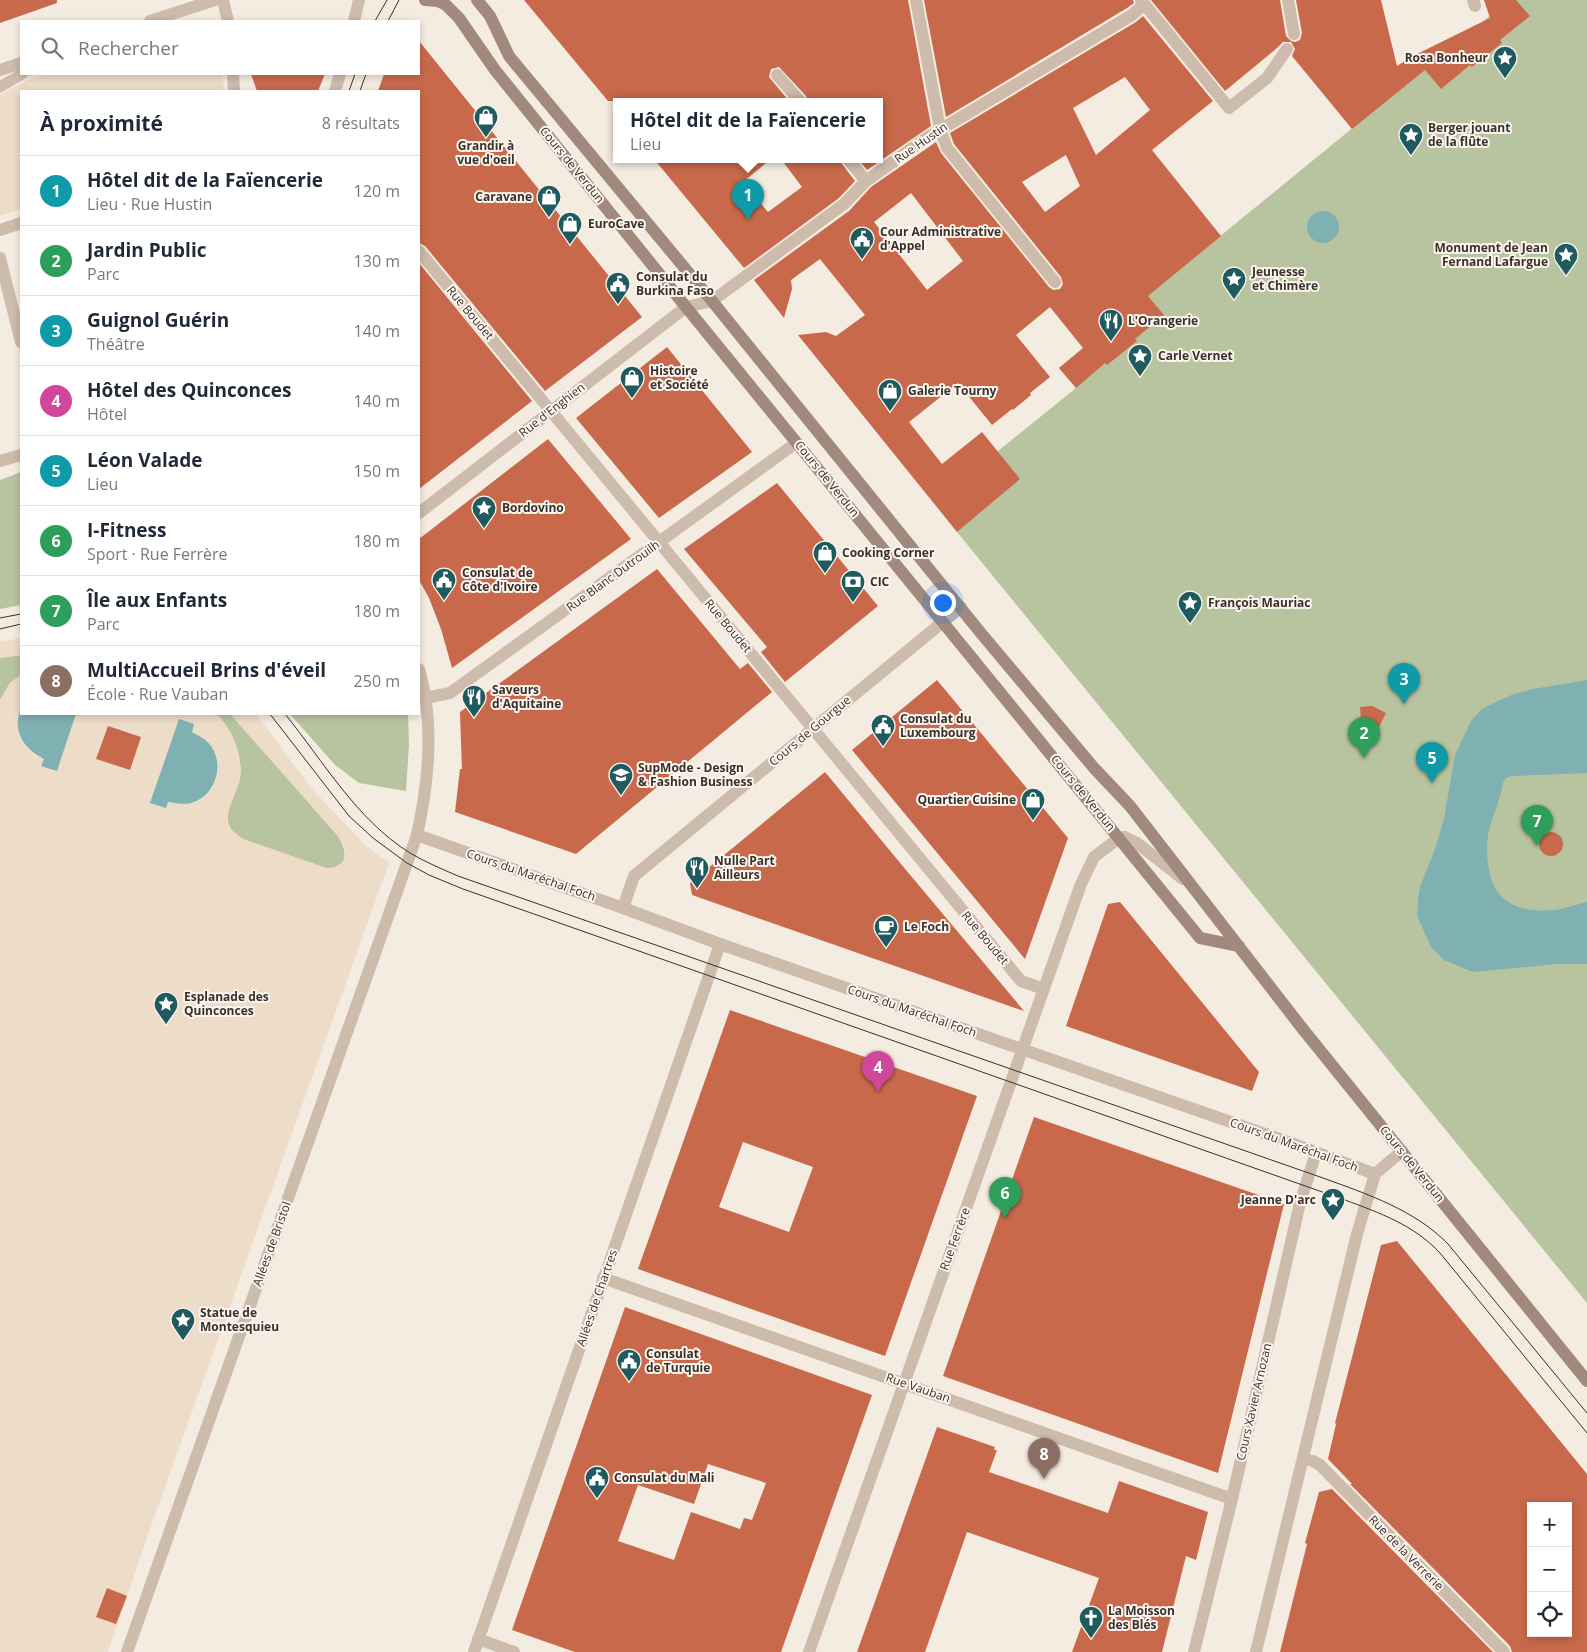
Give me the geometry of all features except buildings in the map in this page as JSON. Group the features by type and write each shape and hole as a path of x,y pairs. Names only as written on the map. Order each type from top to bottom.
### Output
{"main road":[{"name":"Cours de Verdun","path":"412,0 438,1 446,5 459,18 496,70 686,307 1200,938 1238,946"},
{"name":"Cours de Verdun","path":"477,0 490,16 509,56 1094,768 1130,806 1302,1028 1587,1381"}],"street":[{"path":"153,20 215,0"},
{"path":"223,0 228,20"},
{"path":"354,20 359,0"},
{"path":"916,0 940,129 947,148 1055,282"},
{"path":"1288,0 1294,34"},
{"path":"1143,2 1229,108 1267,78 1287,48"},
{"name":"Rue Hustin","path":"712,301 844,204 866,181 940,129 1132,15 1143,2"},
{"path":"0,70 20,63"},
{"path":"232,75 234,90"},
{"path":"335,90 340,75"},
{"path":"777,75 797,98"},
{"path":"851,163 866,181"},
{"path":"0,230 20,222"},
{"name":"Rue Boudet","path":"420,252 1021,982 1044,989"},
{"path":"0,258 20,338"},
{"path":"686,307 712,301"},
{"name":"Rue d'Enghien","path":"420,512 686,307"},
{"name":"Rue Blanc Dutrouilh","path":"425,698 450,693 796,443"},
{"path":"0,461 20,455"},
{"name":"Cours de Gourgue","path":"623,908 634,876 961,607"},
{"name":"Allées de Bristol","path":"128,1652 417,835 427,774 428,741 425,698 420,674"},
{"name":"Cours du Maréchal Foch","path":"417,835 720,944 1375,1174 1402,1151"},
{"path":"1119,838 1125,837 1137,843 1191,885"},
{"name":"Rue Ferrère","path":"809,1652 1081,884 1094,857 1119,838"},
{"name":"Allées de Chartres","path":"474,1652 720,944"},
{"name":"Cours Xavier Arnozan","path":"1194,1652 1232,1499 1300,1202 1316,1152"},
{"path":"1256,1652 1357,1234 1375,1174"},
{"name":"Rue Vauban","path":"604,1278 1232,1499"},
{"name":"Rue de la Verrerie","path":"1304,1459 1313,1461 1320,1466 1504,1652"},
{"path":"478,1639 514,1652"}],"lane":[{"path":"0,87 20,75"}],"green space":[{"path":"1509,0 1587,0 1587,1303 957,532 998,451 1076,388 1059,368"},
{"path":"20,472 20,605 0,609 0,480"},
{"path":"20,655 20,676 10,683 0,700 0,658"},
{"path":"218,715 232,715 338,836 344,853 343,862 339,866 326,868 251,842 239,837 230,828 228,814 240,777 240,760 232,735"},
{"path":"291,715 408,715 409,744 406,791 359,783 335,765"}],"shaded area":[{"path":"44,75 223,75 224,90 20,90 20,209 0,216 0,95 25,81"},
{"path":"20,638 20,655 0,658 0,642"},
{"name":"Esplanade des Quinconces","path":"20,676 19,736 33,754 44,759 57,771 76,715 218,715 235,742 241,768 240,779 228,812 227,820 231,830 243,839 326,868 333,868 343,862 345,855 344,846 338,836 231,715 257,715 311,788 366,846 389,863 151,1526 108,1652 0,1652 0,700 10,683","holes":["108,726 141,737 130,770 96,759","191,732 202,737 218,768 216,780 202,798 191,803 168,802"]}],"water":[{"path":"1323,211 1329,212 1334,216 1338,221 1338,233 1334,238 1329,242 1323,243 1317,242 1312,238 1308,233 1307,227 1308,221 1312,216 1317,212"},
{"path":"1587,680 1587,773 1512,776 1506,778 1490,828 1487,849 1489,869 1494,885 1500,895 1516,906 1527,909 1549,910 1587,902 1587,964 1558,964 1473,972 1444,960 1431,947 1417,916 1418,899 1420,887 1444,819 1455,755 1471,721 1482,709 1511,695 1533,689"},
{"path":"20,712 20,715 76,715 57,771 41,766 44,759 31,750 22,739 19,732 18,717"},
{"path":"179,719 194,724 192,732 211,746 217,762 217,771 212,787 206,794 191,803 168,802 166,808 150,803"}],"tram line":[{"path":"376,20 387,0"},
{"path":"389,20 399,0"},
{"path":"349,90 355,75"},
{"path":"360,90 366,75"},
{"path":"0,618 20,614"},
{"path":"0,629 20,624"},
{"path":"271,715 349,816 373,838 407,863 429,875 463,889 1345,1200 1384,1215 1408,1227 1440,1253 1587,1433"},
{"path":"286,715 342,789 373,824 410,853 458,876 1323,1178 1406,1212 1435,1232 1448,1244 1587,1413"}],"place":[{"name":"Rosa Bonheur","path":"1505,79"},
{"name":"Grandir à vue d'oeil","path":"486,138"},
{"name":"Berger jouant de la flûte","path":"1411,156"},
{"name":"Caravane","path":"549,218"},
{"name":"Hôtel dit de la Faïencerie","path":"748,220"},
{"name":"EuroCave","path":"570,245"},
{"name":"Cour Administrative d'Appel","path":"862,260"},
{"name":"Monument de Jean Fernand Lafargue","path":"1566,276"},
{"name":"Jeunesse et Chimère","path":"1234,300"},
{"name":"Consulat du Burkina Faso","path":"618,305"},
{"name":"L'Orangerie","path":"1111,342"},
{"name":"Carle Vernet","path":"1140,377"},
{"name":"Histoire et Société","path":"632,399"},
{"name":"Galerie Tourny","path":"890,412"},
{"name":"Bordovino","path":"484,529"},
{"name":"Cooking Corner","path":"825,574"},
{"name":"Consulat de Côte d'Ivoire","path":"444,601"},
{"name":"CIC","path":"853,603"},
{"name":"François Mauriac","path":"1190,624"},
{"name":"Guignol Guérin","path":"1404,704"},
{"name":"Saveurs d'Aquitaine","path":"474,718"},
{"name":"Consulat du Luxembourg","path":"883,747"},
{"name":"Jardin Public","path":"1364,758"},
{"name":"Léon Valade","path":"1432,783"},
{"name":"SupMode - Design & Fashion Business","path":"621,796"},
{"name":"Quartier Cuisine","path":"1033,821"},
{"name":"Île aux Enfants","path":"1537,846"},
{"name":"Nulle Part Ailleurs","path":"697,889"},
{"name":"Le Foch","path":"886,948"},
{"name":"Esplanade des Quinconces","path":"166,1025"},
{"name":"Hôtel des Quinconces","path":"878,1092"},
{"name":"I-Fitness","path":"1005,1218"},
{"name":"Jeanne D'arc","path":"1333,1221"},
{"name":"Statue de Montesquieu","path":"183,1341"},
{"name":"Consulat de Turquie","path":"629,1382"},
{"name":"MultiAccueil Brins d'éveil","path":"1044,1479"},
{"name":"Consulat du Mali","path":"597,1499"},
{"name":"La Moisson des Blés","path":"1091,1639"}]}
